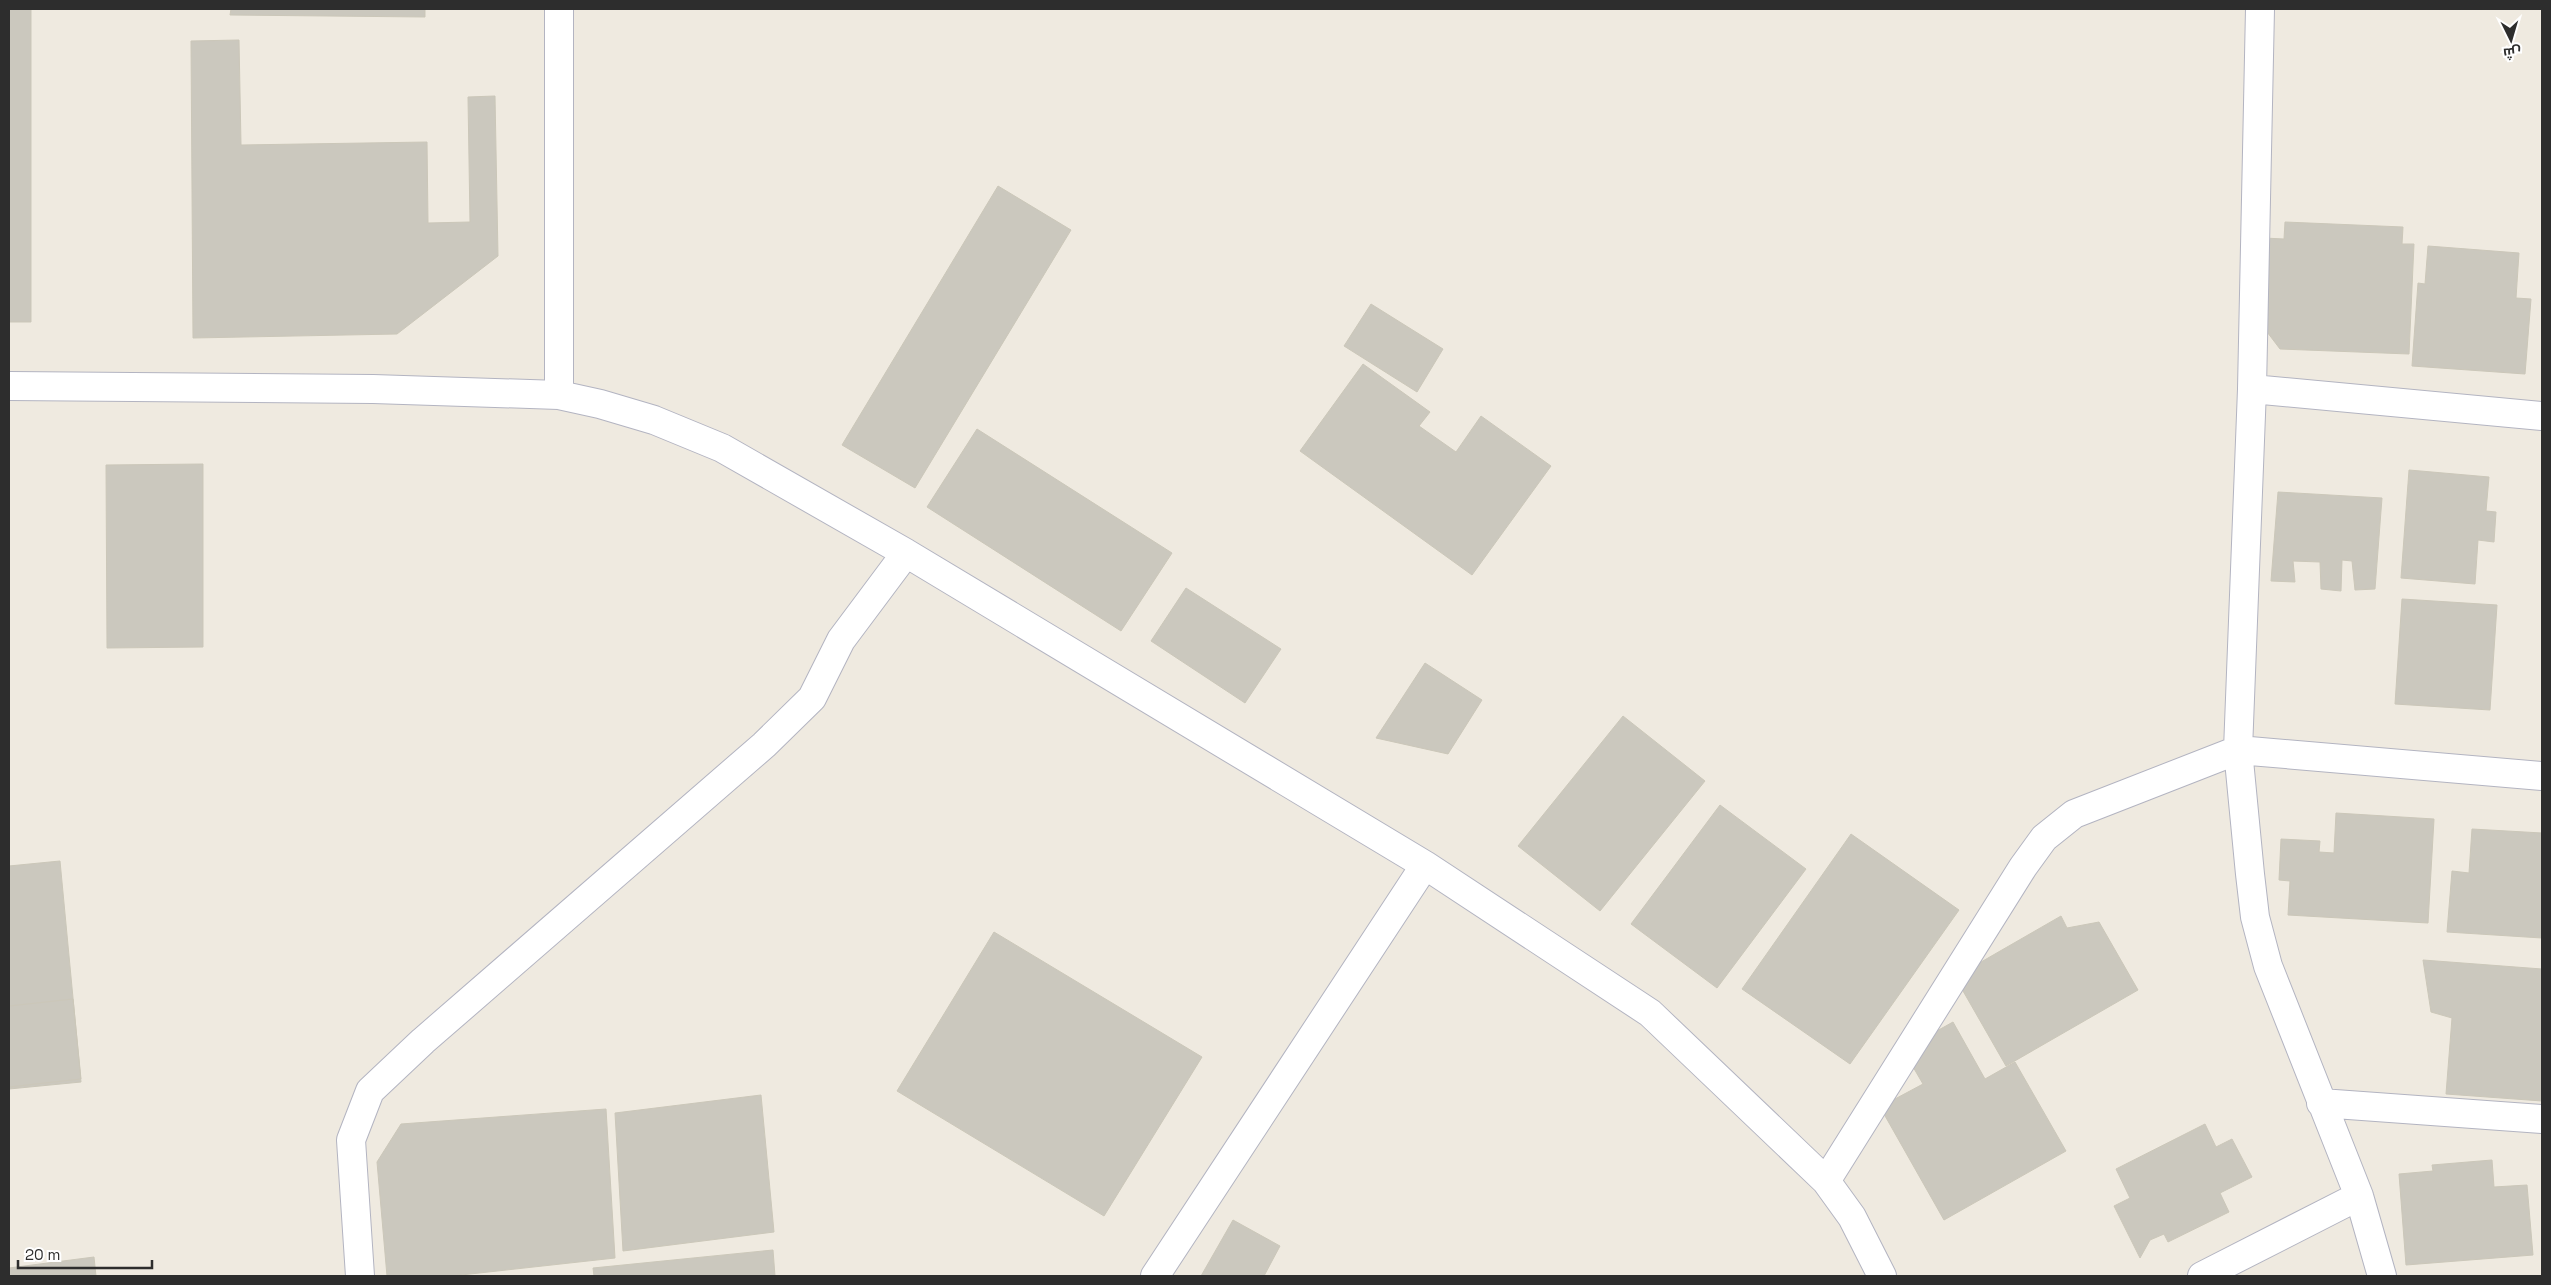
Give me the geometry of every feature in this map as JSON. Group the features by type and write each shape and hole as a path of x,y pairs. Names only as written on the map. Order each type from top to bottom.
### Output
{"street":[{"path":"559,9 559,395"},
{"path":"2260,9 2252,389 2238,750 2255,917 2268,966 2359,1196 2382,1276"},
{"path":"9,386 373,389 559,395 600,404 654,420 722,448 906,552 1425,865 1650,1013 1826,1181 1852,1217 1882,1276"},
{"path":"2252,389 2542,416"},
{"path":"360,1276 351,1140 370,1091 423,1041 764,745 812,698 841,640 906,552"},
{"path":"1826,1181 2044,838 2074,814 2238,750 2542,776"},
{"path":"1155,1276 1425,865"},
{"path":"2321,1103 2542,1120"},
{"path":"2202,1276 2359,1196"}],"building":[{"path":"9,9 31,9 31,322 9,322"},
{"path":"231,9 425,9 425,17 230,15"},
{"path":"239,40 241,145 427,142 428,223 470,222 468,97 495,96 498,256 397,334 193,338 191,41"},
{"path":"998,186 1071,230 915,488 842,445"},
{"path":"2285,222 2403,227 2402,244 2414,244 2409,354 2280,349 2261,324 2264,238 2284,239"},
{"path":"2428,246 2519,253 2516,298 2531,299 2525,374 2412,366 2418,283 2425,284"},
{"path":"1371,304 1443,349 1417,392 1344,346"},
{"path":"1363,364 1430,412 1419,426 1456,452 1481,416 1551,466 1472,575 1300,451"},
{"path":"977,429 1172,553 1121,631 927,507"},
{"path":"203,464 203,647 107,648 106,465"},
{"path":"2409,470 2489,477 2486,511 2496,512 2494,542 2478,540 2475,584 2401,578"},
{"path":"2278,492 2382,498 2375,589 2355,590 2352,561 2342,560 2341,591 2321,589 2320,562 2293,561 2295,582 2271,581"},
{"path":"1186,588 1281,649 1245,703 1151,641"},
{"path":"2402,599 2497,605 2490,710 2395,704"},
{"path":"1425,663 1482,700 1448,754 1376,738"},
{"path":"1623,716 1705,781 1600,911 1518,846"},
{"path":"1720,805 1806,869 1717,988 1631,924"},
{"path":"2336,813 2434,819 2428,923 2288,915 2290,881 2279,880 2281,839 2320,841 2319,852 2334,853"},
{"path":"2472,829 2542,833 2542,938 2447,932 2452,871 2469,873"},
{"path":"1851,834 1959,910 1850,1064 1742,989"},
{"path":"60,861 81,1082 9,1089 9,866"},
{"path":"2061,916 2067,928 2099,922 2138,990 2006,1066 1955,977"},
{"path":"994,932 1202,1057 1104,1216 897,1091"},
{"path":"2423,960 2542,969 2542,1101 2446,1094 2452,1018 2431,1012"},
{"path":"73,999 81,1079 9,1087 9,1006"},
{"path":"1953,1022 1985,1079 2015,1062 2066,1151 1944,1220 1880,1107 1923,1084 1909,1060 1923,1053 1917,1042"},
{"path":"761,1095 774,1232 623,1251 615,1113"},
{"path":"606,1109 615,1258 452,1276 387,1276 377,1162 401,1124"},
{"path":"2205,1124 2216,1147 2232,1139 2252,1177 2220,1193 2229,1212 2168,1242 2164,1234 2150,1240 2140,1258 2114,1206 2130,1198 2116,1169"},
{"path":"2492,1160 2494,1187 2527,1185 2533,1255 2406,1265 2399,1174 2433,1171 2432,1165"},
{"path":"1233,1220 1280,1246 1264,1276 1201,1276"},
{"path":"773,1250 775,1276 594,1276 593,1268"},
{"path":"94,1257 96,1276 9,1276 9,1268"}]}
